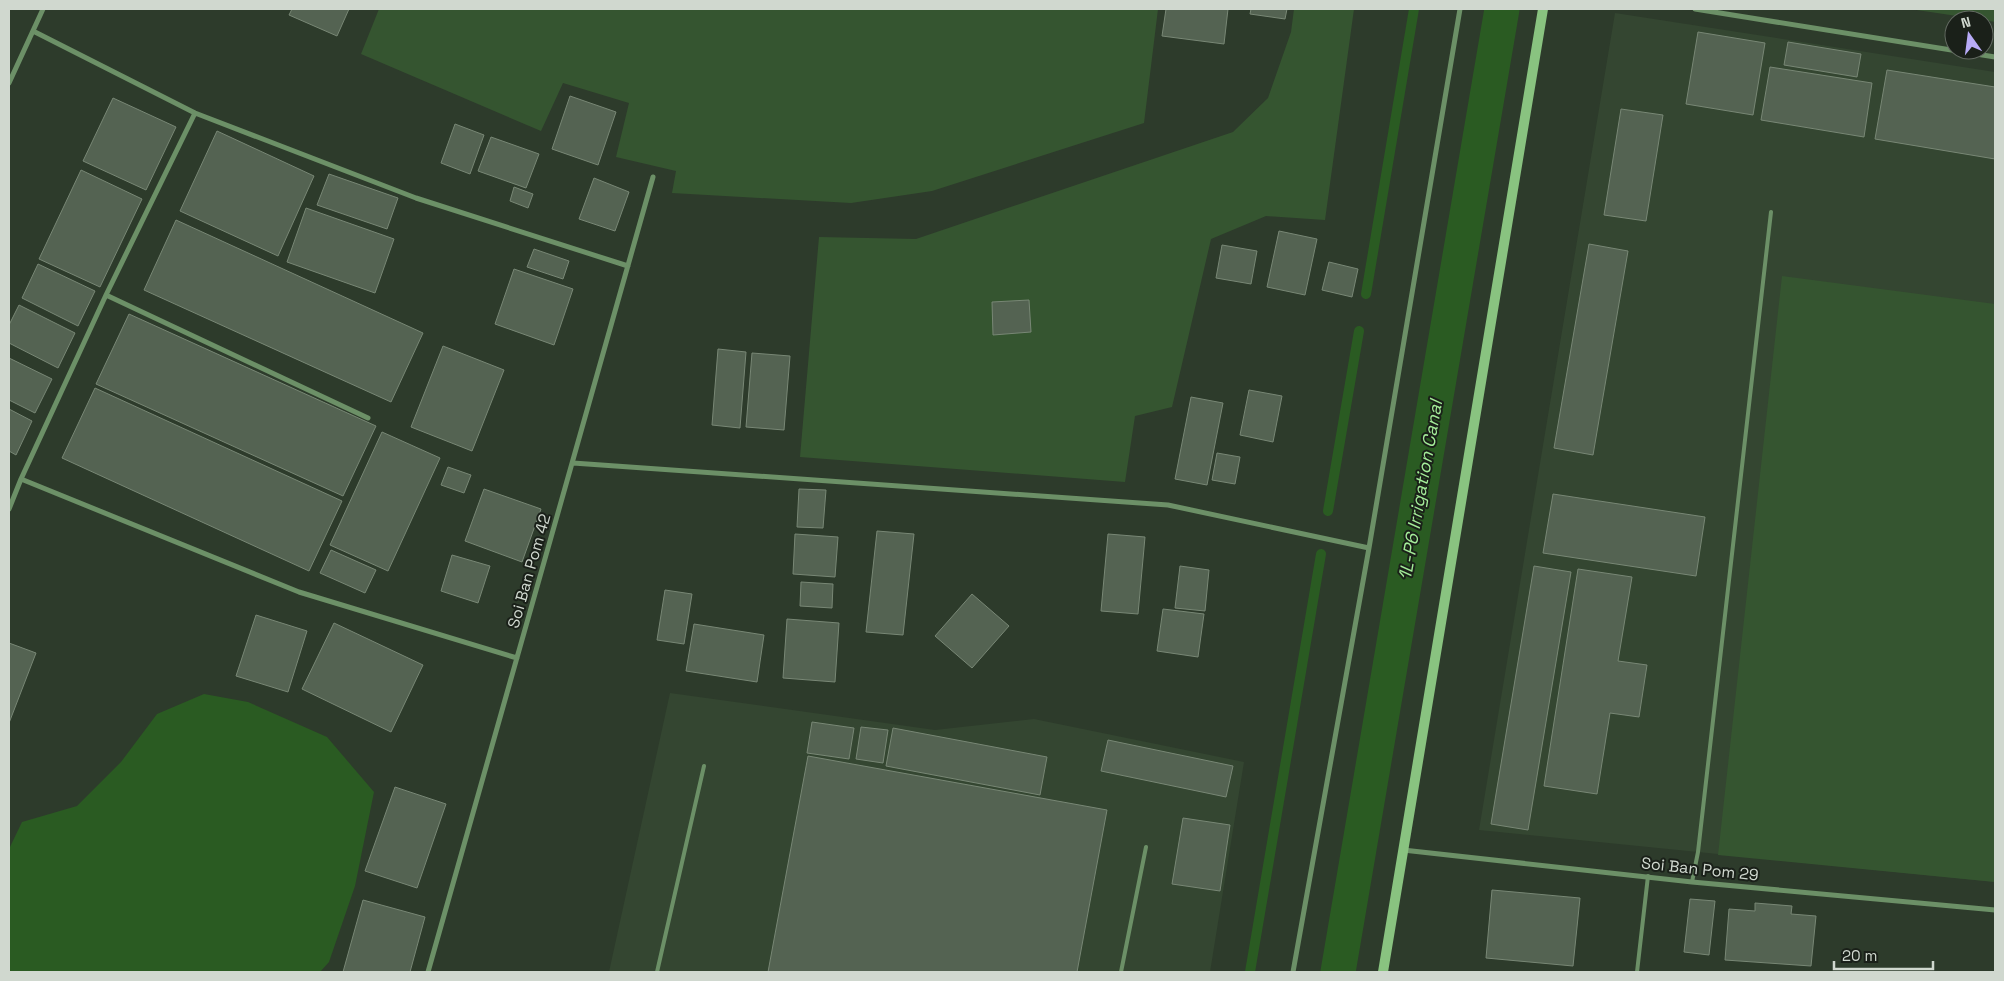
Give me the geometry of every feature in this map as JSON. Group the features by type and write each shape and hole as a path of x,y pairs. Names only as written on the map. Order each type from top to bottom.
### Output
{"main road":[{"path":"1383,972 1543,9"}],"street":[{"path":"9,83 43,9"},
{"path":"1293,972 1369,548 1460,9"},
{"path":"1695,9 1995,57"},
{"path":"33,31 195,113 416,198 628,266"},
{"path":"9,509 20,479 195,113"},
{"name":"Soi Ban Pom 42","path":"428,972 653,176"},
{"path":"106,296 368,418"},
{"path":"572,463 1168,506 1369,548"},
{"path":"20,479 299,592 517,658"},
{"name":"Soi Ban Pom 29","path":"1403,850 1692,882 1995,910"}],"lane":[{"path":"1692,882 1698,852 1771,212"},
{"path":"657,972 704,766"},
{"path":"1121,972 1146,847"},
{"path":"1637,972 1648,876"}],"shaded area":[{"path":"379,9 1158,9 1144,123 932,191 851,203 672,193 676,171 616,157 629,103 563,83 541,131 361,54"},
{"path":"1294,9 1354,9 1325,220 1266,216 1211,239 1172,407 1135,416 1125,482 800,457 819,237 916,239 1233,132 1268,98 1291,32"},
{"path":"1910,9 1995,9 1995,22 1994,10 1944,10 1944,14"},
{"path":"1615,13 1995,72 1995,882 1479,830"},
{"path":"1782,276 1995,304 1995,882 1718,855"},
{"path":"670,693 935,730 1034,719 1244,762 1210,972 609,972"},
{"path":"204,694 248,702 327,737 374,792 355,886 329,962 320,972 9,972 9,849 22,822 77,806 121,762 157,714"}],"building":[{"path":"292,9 349,9 337,36 289,15"},
{"path":"1166,9 1228,9 1224,44 1162,36"},
{"path":"1251,9 1287,9 1285,19 1250,14"},
{"path":"1698,32 1765,43 1753,115 1686,104"},
{"path":"1788,42 1861,54 1857,77 1784,65"},
{"path":"1770,67 1872,83 1864,137 1761,120"},
{"path":"1887,70 1995,87 1995,159 1875,139"},
{"path":"570,96 616,112 598,165 552,149"},
{"path":"113,98 176,127 146,190 83,161"},
{"path":"1621,109 1663,115 1646,221 1604,215"},
{"path":"455,124 484,135 470,174 441,163"},
{"path":"217,131 314,176 278,256 180,211"},
{"path":"491,137 539,154 526,188 478,171"},
{"path":"81,170 142,199 100,287 39,259"},
{"path":"329,174 398,198 387,229 317,205"},
{"path":"594,178 629,192 615,231 579,219"},
{"path":"514,187 533,194 528,208 510,201"},
{"path":"306,208 394,239 375,293 287,262"},
{"path":"176,220 423,333 391,402 144,290"},
{"path":"1279,231 1317,239 1305,295 1267,287"},
{"path":"1589,244 1628,251 1593,455 1554,448"},
{"path":"1222,245 1257,251 1251,284 1216,278"},
{"path":"534,249 569,261 563,279 527,267"},
{"path":"1329,262 1358,269 1352,297 1322,290"},
{"path":"38,264 95,291 78,326 22,298"},
{"path":"514,269 573,289 554,345 495,324"},
{"path":"1029,300 1031,332 993,335 992,302"},
{"path":"19,305 75,333 58,368 9,343 9,325"},
{"path":"129,314 376,426 343,496 96,384"},
{"path":"443,346 504,370 472,451 411,427"},
{"path":"718,349 746,352 740,428 712,425"},
{"path":"752,353 790,356 784,430 746,427"},
{"path":"9,358 52,379 35,413 9,400"},
{"path":"95,388 342,501 309,571 62,458"},
{"path":"1249,390 1282,396 1273,442 1240,435"},
{"path":"1191,397 1223,403 1207,485 1175,479"},
{"path":"9,409 32,421 16,455 9,451"},
{"path":"382,432 440,458 388,571 330,545"},
{"path":"1217,453 1240,457 1235,484 1212,480"},
{"path":"448,467 471,475 464,493 441,485"},
{"path":"484,489 541,509 522,562 465,541"},
{"path":"799,489 826,490 823,528 797,527"},
{"path":"1553,494 1705,517 1696,576 1543,553"},
{"path":"877,531 914,534 903,635 866,632"},
{"path":"795,534 838,537 835,577 793,574"},
{"path":"1108,534 1145,537 1138,614 1101,611"},
{"path":"331,550 376,570 365,593 320,573"},
{"path":"452,555 490,566 478,603 441,591"},
{"path":"1180,566 1209,570 1205,611 1175,608"},
{"path":"1534,566 1571,572 1528,830 1491,824"},
{"path":"1578,569 1632,577 1618,661 1647,665 1639,717 1610,713 1597,794 1544,786"},
{"path":"801,582 833,584 832,608 800,606"},
{"path":"665,590 692,594 684,644 657,640"},
{"path":"972,594 1009,626 972,668 935,636"},
{"path":"1163,609 1204,614 1198,657 1157,651"},
{"path":"256,615 307,631 288,692 236,676"},
{"path":"787,619 839,623 835,682 783,678"},
{"path":"334,623 423,665 391,732 302,689"},
{"path":"694,624 764,635 757,682 686,671"},
{"path":"9,643 36,653 9,723"},
{"path":"812,722 854,728 849,759 807,753"},
{"path":"861,727 888,730 883,763 856,759"},
{"path":"893,728 1047,757 1040,795 886,766"},
{"path":"1108,740 1233,766 1226,797 1101,771"},
{"path":"808,756 1107,810 1077,972 768,972"},
{"path":"395,787 446,804 417,888 365,871"},
{"path":"1183,818 1230,825 1220,891 1172,884"},
{"path":"1492,890 1580,898 1573,966 1486,958"},
{"path":"1690,899 1715,901 1709,955 1684,952"},
{"path":"363,900 425,917 410,972 343,972"},
{"path":"1755,903 1792,906 1791,914 1816,916 1811,966 1725,960 1729,909 1755,911"}],"waterway":[{"path":"1366,294 1414,9"},
{"name":"1L-P6 Irrigation Canal","path":"1338,972 1502,9"},
{"path":"1328,511 1359,331"},
{"path":"1250,972 1321,554"}]}
